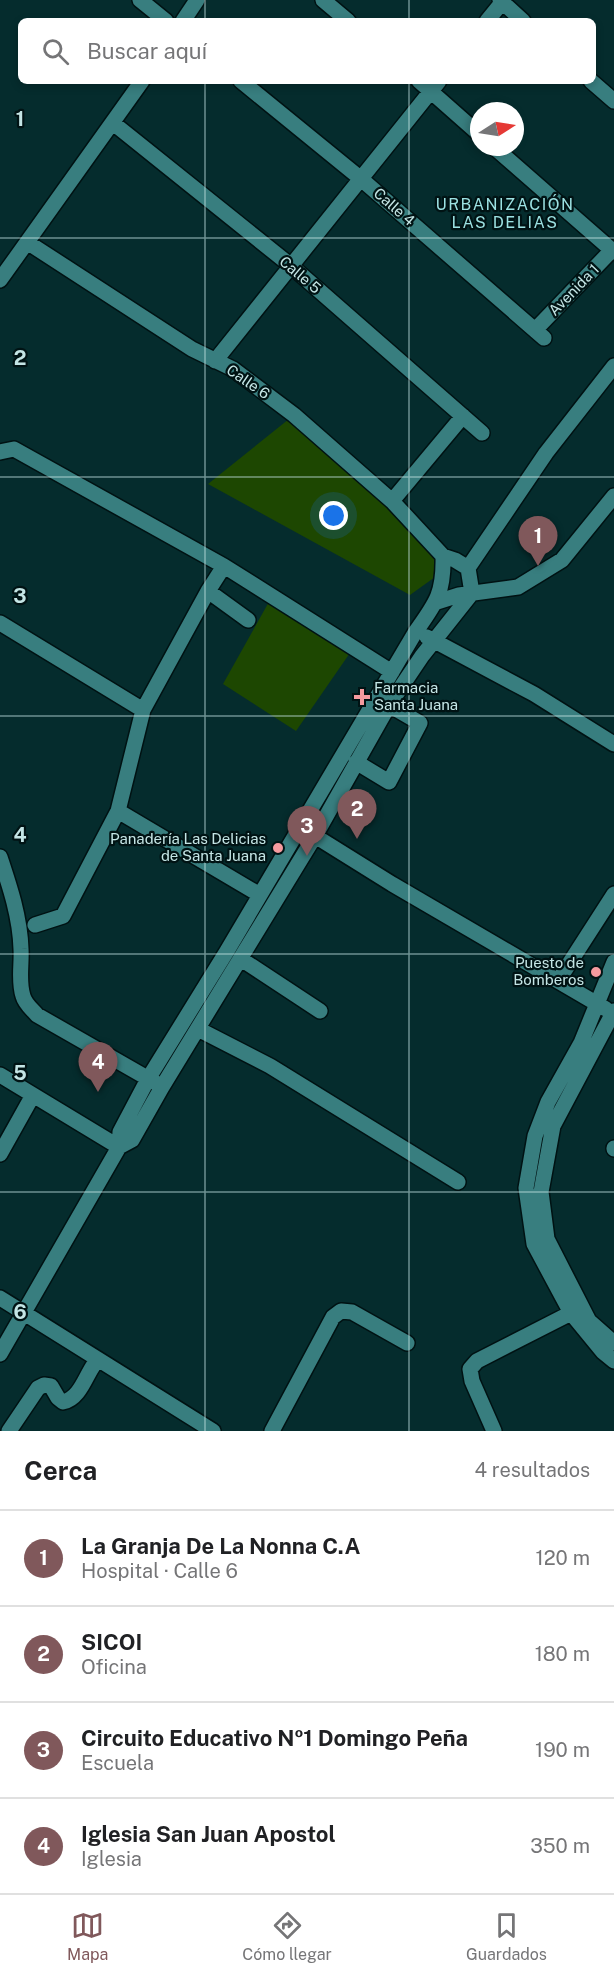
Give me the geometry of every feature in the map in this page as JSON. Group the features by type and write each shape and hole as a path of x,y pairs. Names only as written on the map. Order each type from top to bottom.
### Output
{"street":[{"path":"140,0 162,18"},
{"path":"185,18 197,0"},
{"path":"323,0 344,18"},
{"path":"489,18 502,1 520,18"},
{"path":"0,280 140,84"},
{"name":"Calle 4","path":"245,84 360,178 540,334"},
{"path":"594,84 614,101"},
{"path":"215,361 435,86 470,124"},
{"name":"Calle 5","path":"113,123 290,265 482,433"},
{"path":"504,156 613,251"},
{"name":"Calle 6","path":"27,242 192,349 233,369 294,415 392,501 443,556"},
{"name":"Avenida 1","path":"540,334 613,251"},
{"path":"119,1147 132,1140 315,836 390,705 434,640 472,593 468,568 546,453 614,366"},
{"path":"392,501 463,416"},
{"path":"0,452 14,449 224,566 392,672"},
{"path":"437,602 472,593 518,586 562,560 614,496"},
{"path":"0,1354 119,1147 120,1132 148,1079 416,631 437,602 444,576 443,556 468,568"},
{"path":"35,926 63,916 118,811 143,710 224,566"},
{"path":"208,591 248,620"},
{"path":"0,623 143,710"},
{"path":"416,631 534,694 614,744"},
{"path":"356,762 389,782 420,723 390,705"},
{"path":"118,811 260,895"},
{"path":"315,836 392,884 614,1013 553,1126 541,1192 547,1239 589,1321 614,1342"},
{"path":"0,857 14,899 21,948 21,986 23,997 28,1005 37,1015 162,1087"},
{"path":"558,981 614,894"},
{"path":"241,959 320,1011"},
{"path":"614,962 581,1043 548,1101 535,1136 526,1188 534,1244 571,1313 603,1352 614,1361"},
{"path":"198,1029 270,1066 458,1182"},
{"path":"0,1075 119,1147"},
{"path":"0,1154 33,1095"},
{"path":"0,1298 213,1431"},
{"path":"272,1431 333,1317 341,1311 352,1312 407,1343"},
{"path":"25,1312 30,1326 194,1431"},
{"path":"494,1431 472,1381 470,1369 477,1360 571,1313"},
{"path":"9,1431 38,1388 44,1385 51,1386 63,1402 70,1400 75,1396 93,1366"}],"green space":[{"path":"294,415 449,567 410,595 208,484"},
{"path":"270,600 352,650 296,731 223,684"}],"place":[{"name":"La Granja De La Nonna C.A","path":"538,566"},
{"name":"Farmacia Santa Juana","path":"362,697"},
{"name":"SICOI","path":"357,839"},
{"name":"Panadería Las Delicias de Santa Juana","path":"278,848"},
{"name":"Circuito Educativo Nº1 Domingo Peña","path":"307,856"},
{"name":"Puesto de Bomberos","path":"596,972"},
{"name":"Iglesia San Juan Apostol","path":"98,1092"}],"district":[{"name":"URBANIZACIÓN LAS DELIAS","path":"505,213"}]}
